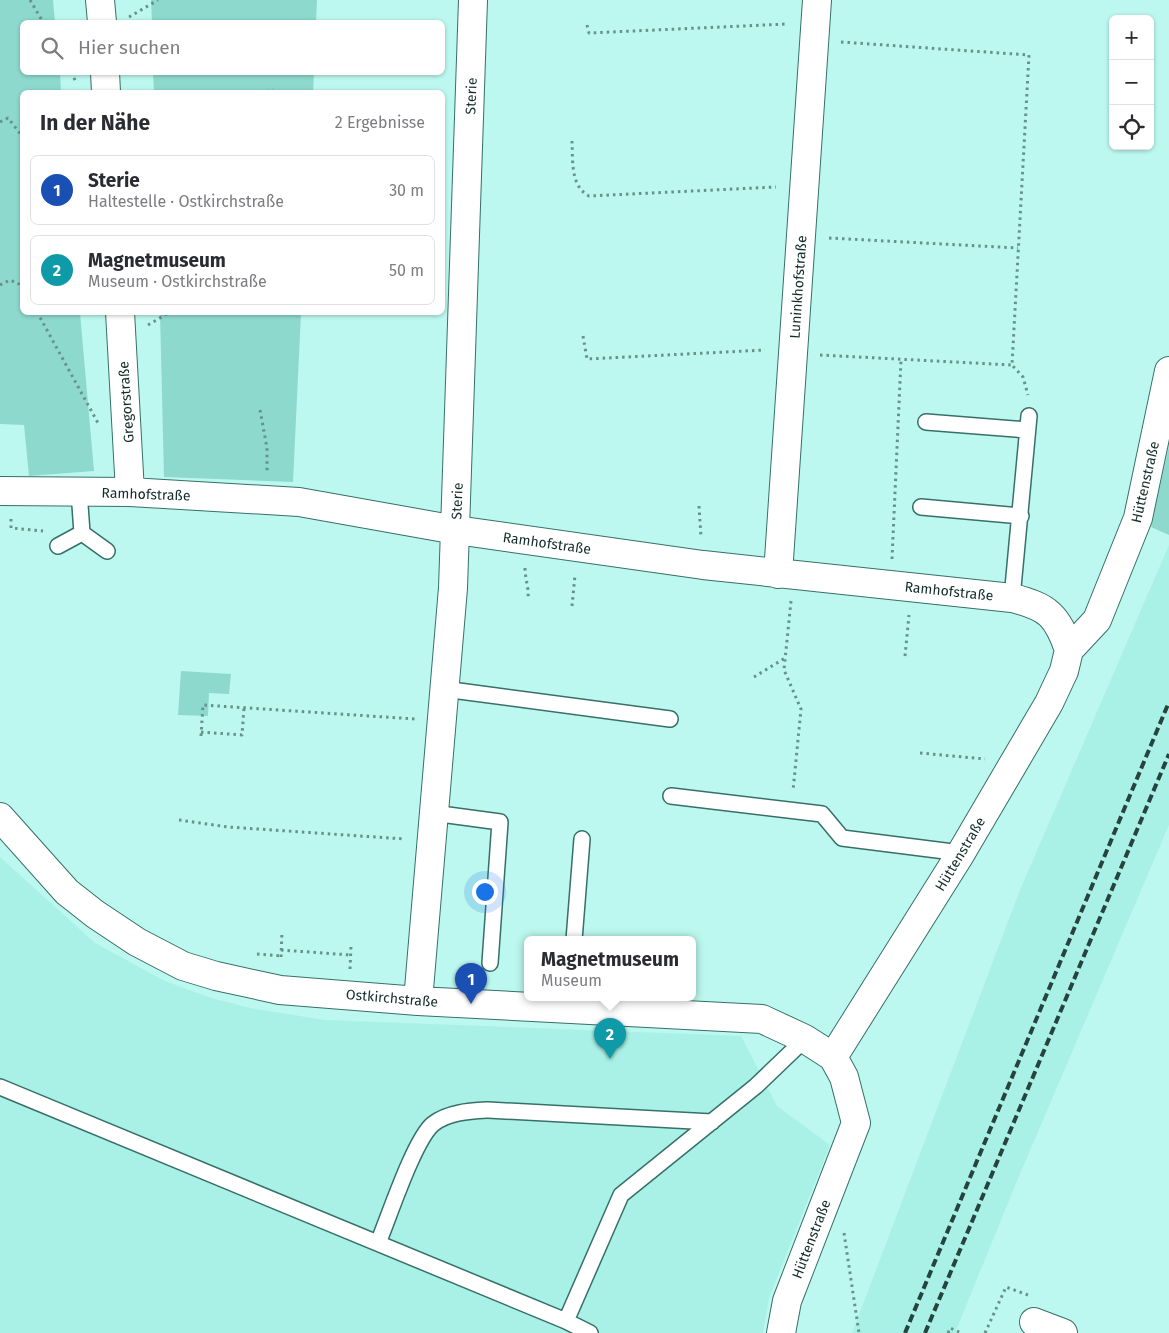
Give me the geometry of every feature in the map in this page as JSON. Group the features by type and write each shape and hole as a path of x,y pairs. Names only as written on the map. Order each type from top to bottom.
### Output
{"street":[{"path":"100,0 115,20"},
{"name":"Sterie","path":"418,1001 456,530 473,0"},
{"name":"Luninkhofstraße","path":"786,575 794,351 815,21"},
{"path":"105,75 106,90"},
{"name":"Gregorstraße","path":"120,315 129,440 130,492"},
{"name":"Hüttenstraße","path":"781,1333 787,1301 856,1122 844,1077 833,1057 961,853 1049,703 1064,671 1068,650 1096,620 1138,518 1169,371"},
{"name":"Ramhofstraße","path":"0,491 130,492 299,502 456,530 786,575 1012,598 1034,604 1061,625 1068,650"},
{"name":"Ostkirchstraße","path":"0,817 67,892 95,914 137,942 183,966 216,976 280,990 418,1001 570,1004 762,1019 805,1039 833,1057"},
{"path":"1033,1309 1063,1333"}],"lane":[{"path":"926,422 1028,423 1012,598"},
{"path":"79,491 82,533"},
{"path":"921,507 1021,516"},
{"path":"58,546 82,533"},
{"path":"82,533 107,551"},
{"path":"444,689 670,719"},
{"path":"671,796 822,814 842,838 961,853"},
{"path":"434,813 500,822 490,963"},
{"path":"574,936 582,839"},
{"path":"566,1321 621,1195 756,1086 805,1039"},
{"path":"0,1087 566,1321 590,1333"},
{"path":"378,1243 417,1148 433,1124 457,1113 488,1110 712,1122"}],"path":[{"path":"30,0 41,20"},
{"path":"115,20 158,0"},
{"path":"587,25 589,33 815,21 1029,55 1012,365 1022,377 1029,399 1028,423"},
{"path":"0,122 8,118 20,133"},
{"path":"572,141 573,174 581,192 589,196 804,185"},
{"path":"801,237 1018,248"},
{"path":"0,284 10,280 20,286"},
{"path":"39,315 104,434 129,440"},
{"path":"583,336 587,359 794,351 901,360 1012,365"},
{"path":"901,360 901,586 905,656"},
{"path":"260,410 266,448 267,500"},
{"path":"11,522 11,528 53,531 58,546"},
{"path":"786,575 786,658 784,670 801,709 790,810"},
{"path":"754,677 786,658"},
{"path":"244,708 242,735 201,734 203,705 441,721"},
{"path":"920,753 1013,764"},
{"path":"179,820 228,827 431,841"},
{"path":"281,950 351,955"},
{"path":"843,1226 859,1333"},
{"path":"985,1333 1006,1287 1033,1309"},
{"path":"948,1333 950,1328 961,1333"}],"shaded area":[{"path":"0,0 53,0 55,20 20,20 20,75 60,75 61,90 20,90 20,315 80,315 94,471 29,476 24,425 0,424"},
{"path":"151,0 317,0 316,20 152,20"},
{"path":"153,75 314,75 313,90 154,90"},
{"path":"160,315 301,315 293,482 164,477"},
{"path":"1169,446 1169,535 1151,527"},
{"path":"1169,545 1169,825 1017,1181 955,1333 852,1333 1020,890"},
{"path":"181,671 231,674 229,694 209,693 208,716 178,715"},
{"path":"0,857 95,943 165,981 211,998 250,1008 325,1020 741,1036 777,1106 830,1145 769,1298 763,1333 0,1333"}],"railway":[{"path":"905,1333 1169,702"},
{"path":"925,1333 1169,754"}],"place":[{"name":"Sterie","path":"471,1004"},
{"name":"Magnetmuseum","path":"610,1059"}]}
